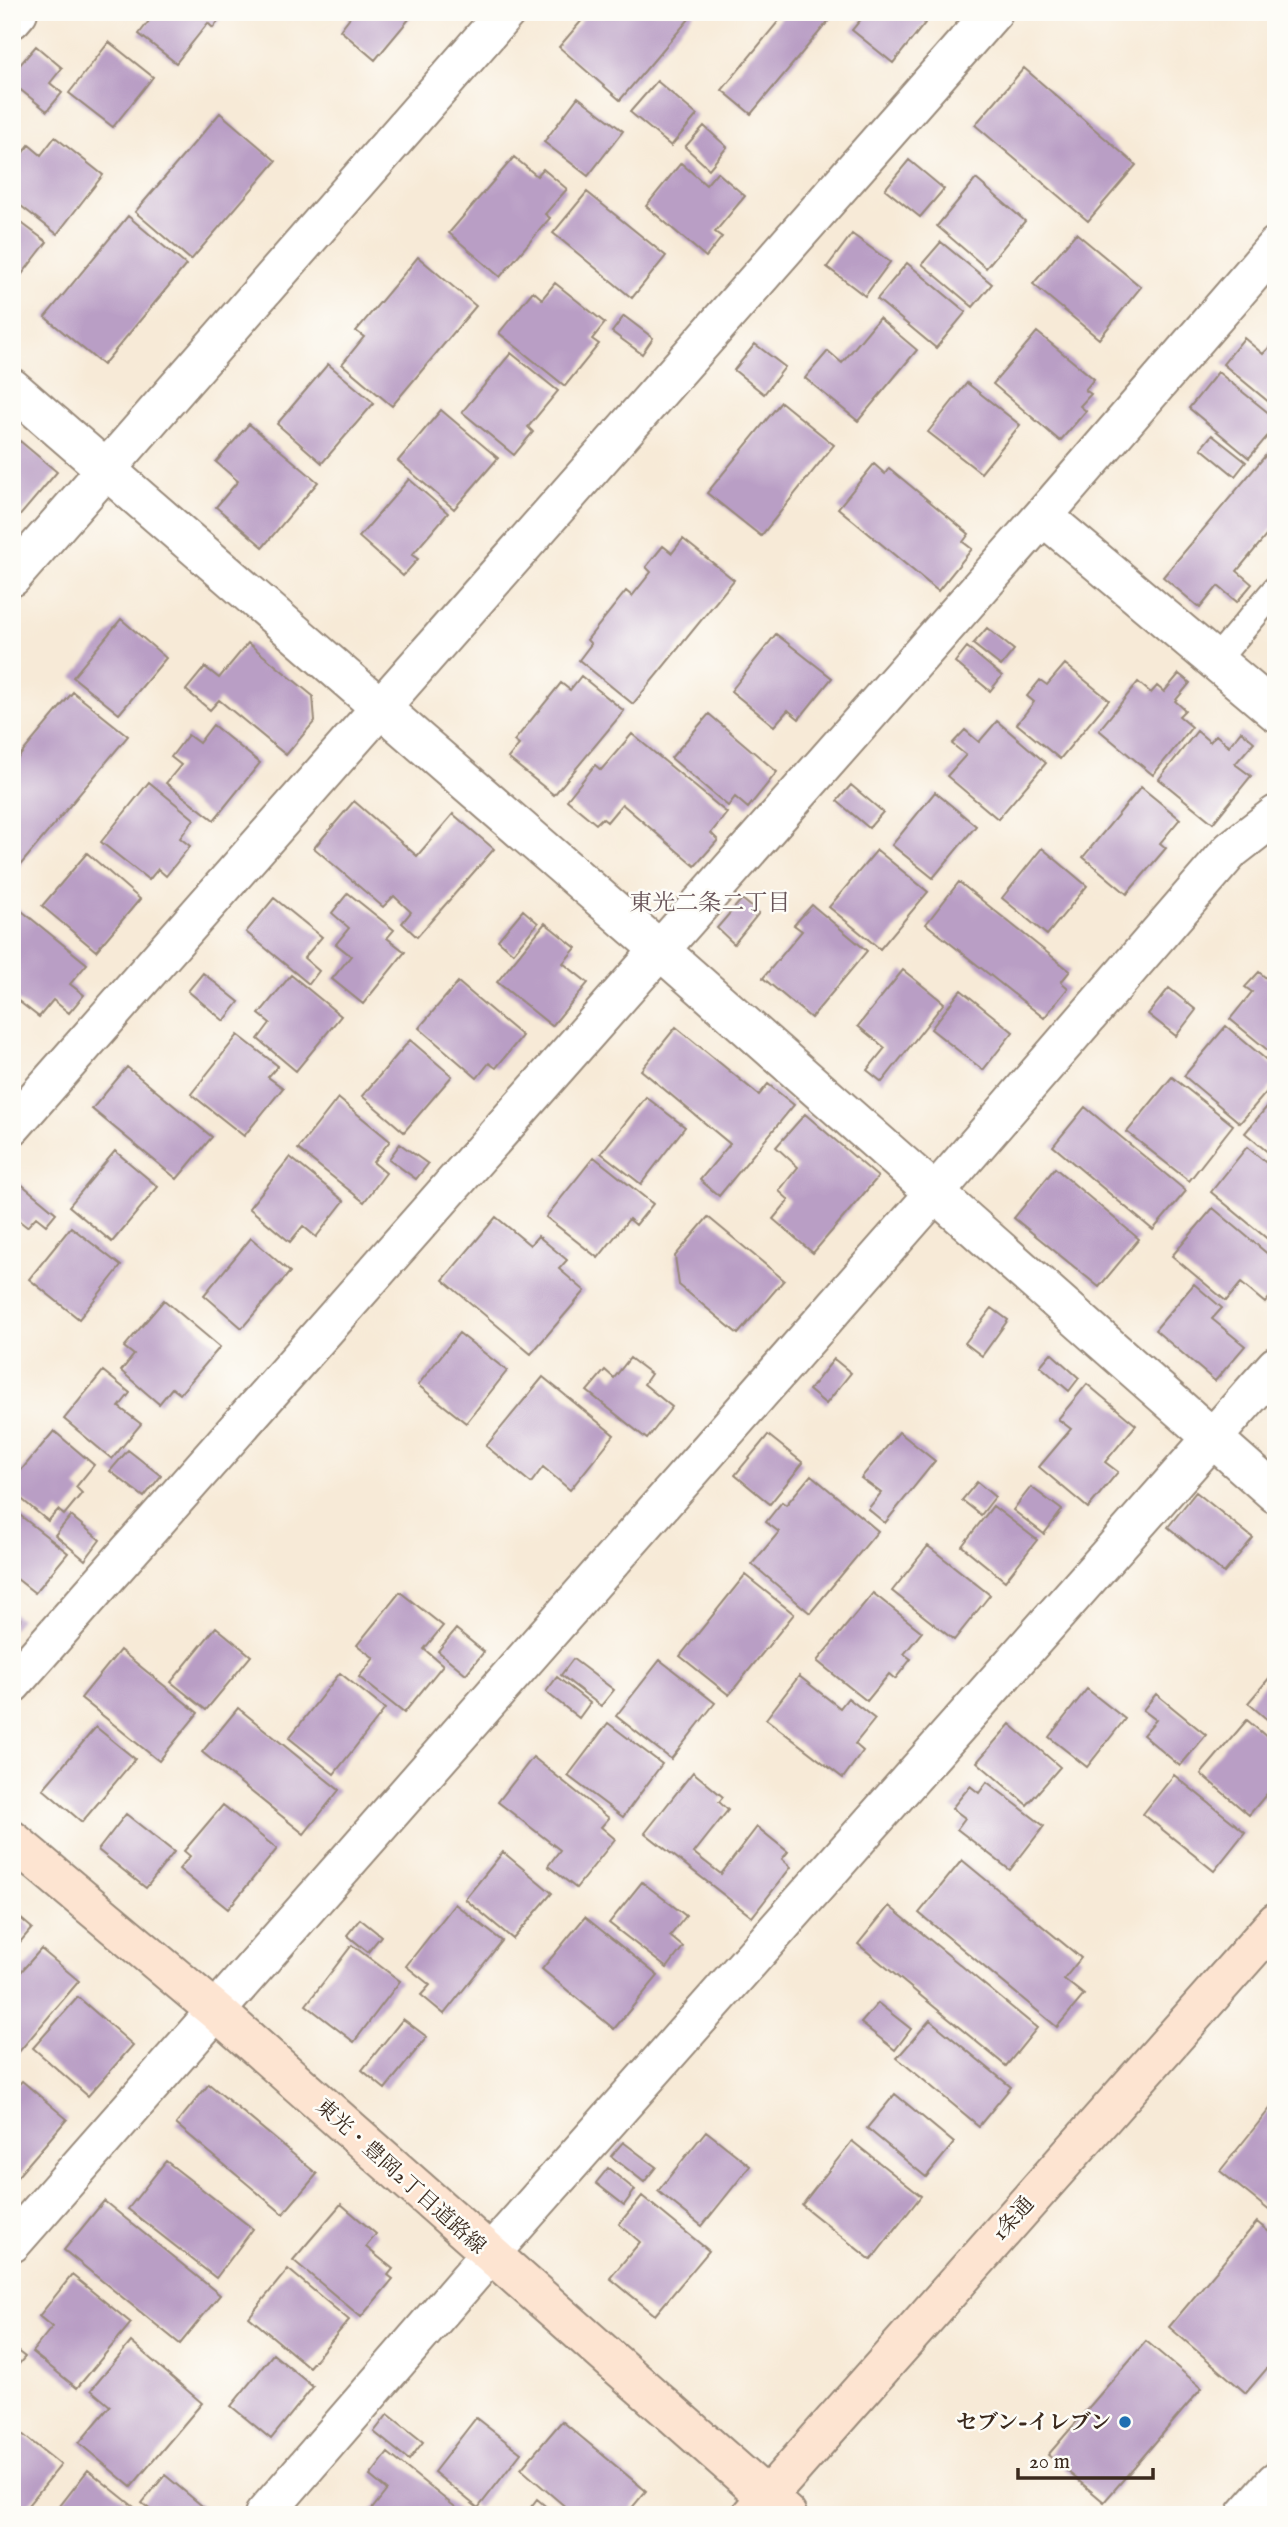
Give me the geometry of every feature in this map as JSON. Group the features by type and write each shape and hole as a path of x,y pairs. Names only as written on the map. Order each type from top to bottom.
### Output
{"street":[{"path":"12,19 18,12"},
{"path":"12,577 506,12"},
{"path":"12,1126 993,12"},
{"path":"12,1684 1043,516 1276,246"},
{"path":"12,387 660,950 1276,1494"},
{"path":"1043,516 1276,712"},
{"path":"14,2237 217,2012 935,1193 1231,850 1276,815"},
{"path":"264,2515 490,2254 1276,1366"},
{"name":"東光・豊岡2丁目道路線","path":"12,1840 217,2012 490,2254 768,2509"},
{"name":"1条通","path":"768,2509 1276,1922"},
{"path":"1246,2515 1276,2481"}],"lane":[{"path":"1216,660 1276,589"}],"building":[{"path":"156,12 216,12 222,17 213,28 208,23 176,63 139,34"},
{"path":"354,12 415,12 375,60 340,30"},
{"path":"589,12 695,12 620,100 559,47"},
{"path":"786,12 836,12 751,114 722,90"},
{"path":"867,12 934,12 893,63 852,30"},
{"path":"109,42 153,77 113,127 69,93"},
{"path":"36,46 62,68 50,83 62,93 47,111 12,83 12,74"},
{"path":"1024,68 1136,165 1088,221 975,125"},
{"path":"657,81 697,115 671,146 630,112"},
{"path":"578,97 623,131 588,176 544,142"},
{"path":"220,113 276,161 191,260 135,212"},
{"path":"704,126 727,147 709,169 685,147"},
{"path":"55,137 103,175 57,234 12,199 12,166 29,145 41,155"},
{"path":"514,157 537,176 543,169 567,189 545,214 550,218 500,277 449,233"},
{"path":"909,160 944,189 920,217 885,189"},
{"path":"681,163 706,185 717,172 745,196 715,232 722,237 706,257 646,206"},
{"path":"976,179 1025,221 986,268 937,226"},
{"path":"587,192 666,256 632,298 553,233"},
{"path":"12,216 47,242 12,287"},
{"path":"128,216 186,265 103,365 45,317"},
{"path":"1076,233 1141,287 1099,339 1033,284"},
{"path":"852,234 890,262 865,296 827,267"},
{"path":"941,242 992,284 973,307 922,264"},
{"path":"418,257 476,306 392,406 342,364 364,337 356,331"},
{"path":"907,263 966,312 936,348 877,299"},
{"path":"555,283 605,323 592,339 599,344 565,386 499,333 533,291 542,299"},
{"path":"624,316 653,338 642,354 612,332"},
{"path":"879,318 917,350 858,421 805,378 828,351 842,363"},
{"path":"1037,332 1094,379 1085,390 1091,394 1080,406 1086,411 1060,441 993,384"},
{"path":"1244,338 1263,354 1276,340 1276,408 1223,364"},
{"path":"755,344 785,367 764,394 734,370"},
{"path":"511,353 558,391 528,427 533,432 514,455 462,412"},
{"path":"328,364 374,403 322,463 277,424"},
{"path":"1218,372 1276,419 1276,426 1249,458 1189,408"},
{"path":"967,383 1020,425 981,473 928,432"},
{"path":"781,402 834,445 761,536 707,493"},
{"path":"441,410 498,458 454,509 398,461"},
{"path":"249,424 318,482 263,547 216,507 238,481 216,462"},
{"path":"1212,435 1246,462 1235,476 1201,448"},
{"path":"20,441 57,472 12,525 12,451"},
{"path":"1276,443 1276,524 1237,571 1252,584 1237,602 1218,586 1200,608 1163,577"},
{"path":"874,464 885,474 889,468 969,534 963,542 972,549 938,591 838,508"},
{"path":"409,479 448,513 412,555 418,559 403,576 359,537"},
{"path":"683,539 734,580 633,704 579,660 591,644 587,640 626,591 632,596 651,572 646,567 663,546 672,553"},
{"path":"121,619 166,658 119,714 73,677"},
{"path":"987,628 1014,650 1001,666 973,644"},
{"path":"776,634 832,678 799,719 788,710 774,726 731,691"},
{"path":"248,643 313,696 315,721 286,755 219,700 210,710 186,690 205,667 219,678"},
{"path":"967,647 1002,676 990,691 955,662"},
{"path":"1065,664 1109,700 1060,759 1017,724 1034,702 1027,696 1040,680 1047,685"},
{"path":"1179,674 1190,683 1175,701 1185,710 1179,716 1192,727 1153,775 1099,730 1138,682 1151,693 1157,686 1164,692"},
{"path":"581,676 624,711 554,795 508,758 519,745 514,741 561,683 570,690"},
{"path":"73,692 128,736 12,875 12,765"},
{"path":"709,714 777,772 748,808 735,797 728,806 671,758"},
{"path":"997,721 1046,763 998,819 947,776 966,755 952,744 965,730 979,742"},
{"path":"213,725 260,763 214,820 166,783 181,765 171,757 188,735 199,743"},
{"path":"1197,731 1210,742 1216,735 1229,746 1241,731 1254,742 1235,764 1251,776 1213,823 1159,779"},
{"path":"632,734 727,813 711,833 718,840 695,866 622,804 607,822 602,818 596,824 567,800 595,765 601,770"},
{"path":"149,782 194,819 180,838 190,846 166,876 158,869 149,880 101,842"},
{"path":"851,785 883,812 869,828 837,801"},
{"path":"1141,787 1180,819 1160,843 1166,848 1127,894 1083,857"},
{"path":"935,792 976,826 933,878 892,845"},
{"path":"354,801 417,856 453,814 494,849 417,937 402,923 411,912 394,896 383,907 314,848"},
{"path":"1042,848 1087,886 1047,935 1002,898"},
{"path":"877,850 928,892 880,949 829,907"},
{"path":"87,853 140,899 96,951 42,906"},
{"path":"959,882 1070,971 1061,982 1068,988 1044,1018 926,924"},
{"path":"348,893 394,930 387,938 405,952 363,1004 332,979 351,956 336,944 349,928 332,913"},
{"path":"274,898 322,937 304,958 319,971 309,984 246,932"},
{"path":"742,899 759,913 734,944 717,928"},
{"path":"12,903 87,964 70,984 84,995 69,1013 53,1000 39,1017 12,996"},
{"path":"812,905 867,951 811,1018 763,978 802,931 794,925"},
{"path":"523,910 538,923 513,953 498,940"},
{"path":"545,923 576,948 563,963 588,983 552,1026 497,982"},
{"path":"1276,955 1276,1057 1230,1019 1252,992 1245,987 1259,972 1266,978 1275,966 1270,962"},
{"path":"903,970 944,1003 882,1082 867,1070 885,1048 858,1026"},
{"path":"203,973 239,1002 224,1021 188,991"},
{"path":"291,975 341,1016 296,1071 258,1039 270,1023 259,1014"},
{"path":"458,982 522,1036 496,1068 489,1063 477,1078 419,1028"},
{"path":"1169,988 1196,1010 1176,1036 1148,1014"},
{"path":"961,990 1013,1032 983,1070 931,1029"},
{"path":"1226,1026 1276,1068 1276,1081 1240,1123 1184,1076"},
{"path":"676,1027 759,1095 768,1084 794,1105 719,1196 700,1180 730,1144 641,1070"},
{"path":"238,1035 278,1066 268,1077 283,1088 244,1136 191,1094"},
{"path":"410,1040 452,1076 404,1132 362,1096"},
{"path":"127,1067 212,1137 177,1179 92,1109"},
{"path":"1172,1077 1233,1125 1189,1181 1127,1132"},
{"path":"1276,1096 1276,1159 1245,1133"},
{"path":"646,1097 685,1127 641,1184 601,1153"},
{"path":"338,1098 390,1141 373,1162 386,1173 364,1202 298,1149"},
{"path":"1085,1107 1186,1191 1153,1230 1053,1146"},
{"path":"805,1114 878,1177 813,1253 773,1219 789,1200 779,1191 798,1167 776,1147"},
{"path":"400,1144 428,1164 416,1179 389,1159"},
{"path":"1247,1147 1276,1171 1276,1246 1211,1192"},
{"path":"115,1151 158,1187 112,1242 69,1206"},
{"path":"290,1157 344,1201 316,1237 303,1226 290,1242 249,1208"},
{"path":"594,1157 653,1204 636,1225 629,1219 598,1258 546,1217"},
{"path":"1055,1168 1139,1239 1099,1287 1014,1218"},
{"path":"14,1178 56,1213 46,1225 36,1217 27,1227 12,1215"},
{"path":"1213,1208 1276,1261 1276,1290 1265,1303 1241,1283 1226,1301 1172,1256"},
{"path":"496,1217 530,1245 538,1236 567,1260 559,1269 585,1291 531,1354 443,1280"},
{"path":"708,1217 784,1280 738,1334 679,1285 675,1256"},
{"path":"71,1227 121,1266 79,1319 29,1279"},
{"path":"251,1238 290,1272 242,1328 204,1295"},
{"path":"1194,1284 1222,1308 1212,1319 1245,1346 1215,1381 1155,1330"},
{"path":"164,1300 220,1347 180,1394 172,1388 159,1404 121,1371 134,1355 124,1347"},
{"path":"992,1308 1008,1320 982,1356 965,1343"},
{"path":"459,1333 507,1371 466,1423 418,1385"},
{"path":"1051,1353 1079,1378 1069,1391 1040,1366"},
{"path":"630,1358 651,1374 644,1384 672,1407 647,1439 587,1391 605,1370 614,1378"},
{"path":"834,1359 851,1373 826,1404 809,1390"},
{"path":"103,1371 130,1393 119,1407 141,1424 112,1459 64,1419"},
{"path":"543,1377 614,1435 570,1490 543,1467 531,1483 486,1446"},
{"path":"1087,1384 1136,1425 1105,1462 1118,1472 1088,1508 1039,1467 1071,1429 1058,1419"},
{"path":"54,1431 94,1465 76,1487 82,1493 64,1515 58,1510 48,1521 12,1491 12,1481"},
{"path":"899,1432 935,1461 885,1523 868,1509 881,1493 861,1478"},
{"path":"768,1435 803,1463 770,1504 735,1475"},
{"path":"128,1450 161,1476 144,1497 110,1471"},
{"path":"811,1475 878,1531 810,1613 752,1564 779,1532 766,1522 782,1502 786,1505"},
{"path":"977,1482 995,1497 981,1515 962,1500"},
{"path":"1031,1487 1062,1510 1044,1534 1013,1510"},
{"path":"1196,1492 1253,1538 1224,1573 1168,1527"},
{"path":"993,1506 1037,1540 1005,1581 962,1546"},
{"path":"12,1509 68,1553 35,1593 12,1575"},
{"path":"71,1516 100,1540 85,1560 55,1535"},
{"path":"928,1546 990,1595 954,1640 892,1591"},
{"path":"745,1575 794,1614 729,1695 680,1656"},
{"path":"400,1592 443,1626 424,1649 443,1665 404,1713 359,1677 374,1658 357,1645"},
{"path":"873,1593 922,1632 904,1654 911,1659 895,1679 889,1674 867,1701 817,1661"},
{"path":"12,1612 21,1619 12,1630"},
{"path":"216,1627 251,1656 206,1710 171,1682"},
{"path":"456,1629 484,1652 466,1674 438,1651"},
{"path":"120,1650 198,1713 159,1761 81,1698"},
{"path":"573,1659 614,1690 601,1706 561,1675"},
{"path":"660,1660 715,1703 671,1759 616,1716"},
{"path":"1276,1670 1276,1727 1248,1703"},
{"path":"340,1673 385,1709 334,1774 289,1738"},
{"path":"799,1676 840,1708 848,1698 875,1719 855,1744 863,1751 843,1778 766,1719"},
{"path":"557,1677 590,1703 579,1718 546,1692"},
{"path":"1087,1689 1125,1719 1087,1767 1049,1737"},
{"path":"1156,1694 1206,1735 1180,1766 1143,1735 1156,1720 1143,1710"},
{"path":"238,1708 339,1790 304,1834 202,1752"},
{"path":"1247,1720 1276,1745 1276,1783 1249,1815 1201,1774"},
{"path":"608,1723 662,1764 623,1817 568,1776"},
{"path":"1010,1724 1060,1767 1027,1805 977,1762"},
{"path":"96,1727 135,1759 82,1822 43,1789"},
{"path":"533,1757 609,1818 601,1827 615,1839 576,1888 548,1866 560,1850 498,1802"},
{"path":"693,1772 723,1797 719,1802 728,1810 694,1853 721,1874 757,1827 788,1852 782,1859 791,1867 752,1917 645,1833"},
{"path":"1174,1775 1245,1832 1214,1871 1143,1814"},
{"path":"987,1782 1044,1826 1010,1870 957,1829 965,1818 952,1808 970,1786 979,1793"},
{"path":"223,1805 277,1849 228,1909 179,1869 190,1856 184,1851"},
{"path":"126,1814 174,1852 146,1888 98,1850"},
{"path":"503,1852 552,1893 513,1939 465,1899"},
{"path":"962,1860 1081,1958 1064,1979 1084,1995 1057,2027 919,1913"},
{"path":"642,1882 686,1916 670,1936 683,1947 667,1968 609,1923"},
{"path":"455,1904 502,1941 444,2014 421,1995 430,1985 406,1966"},
{"path":"889,1906 1037,2028 1006,2066 858,1944"},
{"path":"12,1911 32,1928 15,1948 12,1946"},
{"path":"585,1917 658,1976 614,2029 542,1969"},
{"path":"360,1919 381,1936 368,1952 347,1935"},
{"path":"352,1945 400,1981 354,2042 306,2005"},
{"path":"41,1949 79,1981 12,2060 12,1982"},
{"path":"78,1997 133,2045 88,2096 33,2048"},
{"path":"878,2003 911,2029 895,2050 861,2023"},
{"path":"403,2019 427,2037 385,2089 362,2070"},
{"path":"930,2020 1011,2087 979,2126 897,2058"},
{"path":"22,2081 67,2119 12,2183 12,2092"},
{"path":"209,2084 317,2174 283,2214 176,2124"},
{"path":"895,2094 954,2143 926,2177 867,2128"},
{"path":"1276,2101 1276,2216 1220,2171"},
{"path":"706,2131 750,2166 702,2226 658,2191"},
{"path":"852,2141 921,2196 871,2260 802,2205"},
{"path":"623,2142 656,2167 644,2182 611,2156"},
{"path":"166,2161 253,2229 216,2278 128,2209"},
{"path":"608,2168 635,2190 624,2205 596,2183"},
{"path":"642,2196 709,2251 655,2315 610,2278 640,2242 619,2224"},
{"path":"104,2201 220,2295 180,2344 64,2250"},
{"path":"341,2204 376,2234 366,2247 393,2269 388,2275 393,2279 361,2317 293,2260"},
{"path":"1257,2222 1276,2238 1276,2358 1246,2393 1169,2327"},
{"path":"288,2269 349,2320 309,2367 249,2317"},
{"path":"72,2275 131,2323 77,2388 32,2352 52,2327 39,2316"},
{"name":"セブン-イレブン","path":"1146,2341 1202,2388 1104,2502 1048,2455"},
{"path":"131,2342 202,2403 131,2487 79,2443 110,2406 91,2390"},
{"path":"12,2347 25,2357 12,2372"},
{"path":"273,2354 313,2387 271,2439 231,2406"},
{"path":"388,2414 423,2442 409,2460 374,2432"},
{"path":"476,2418 521,2453 478,2508 434,2472"},
{"path":"562,2421 646,2491 626,2515 575,2515 521,2469"},
{"path":"12,2426 61,2465 20,2515 12,2515"},
{"path":"388,2453 465,2515 371,2515 369,2513 387,2490 370,2476"},
{"path":"88,2470 144,2515 53,2515"},
{"path":"165,2475 213,2515 157,2515 142,2503"},
{"path":"537,2499 556,2515 525,2515"}],"place":[{"name":"セブン-イレブン","path":"1125,2422"}],"district":[{"name":"東光二条二丁目","path":"710,902"}]}
